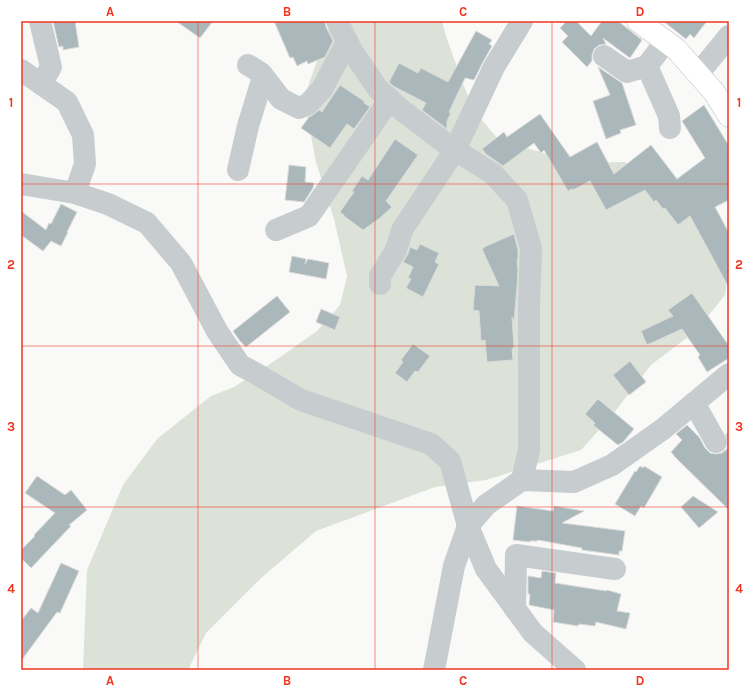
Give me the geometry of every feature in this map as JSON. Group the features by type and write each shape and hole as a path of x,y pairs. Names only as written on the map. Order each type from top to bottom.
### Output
{"main road":[{"path":"638,21 676,48 714,92 729,116"}],"street":[{"path":"40,21 51,67 41,84"},
{"path":"337,21 352,51 378,89 399,108 455,150 493,174 517,200 531,248 529,312 529,450 522,480"},
{"path":"380,284 380,276 396,250 402,230 455,150 494,67 522,21"},
{"path":"726,21 729,26"},
{"path":"698,74 729,36"},
{"path":"604,56 627,72 647,66 666,41"},
{"path":"238,170 248,126 256,71 281,99 299,108 308,104 322,89 347,42"},
{"path":"647,66 669,116 670,128"},
{"path":"21,70 67,102 83,135 85,164 75,193"},
{"path":"276,230 309,216 390,99"},
{"path":"21,184 75,193 108,204 147,223 180,263 217,331 240,365 301,400 431,444 450,460 468,526 486,569 533,633 575,670"},
{"path":"434,670 454,566 468,526 486,505 522,480 574,482 612,465 663,429 729,374"},
{"path":"694,403 716,442"},
{"path":"515,609 516,555 615,569"}],"shaded area":[{"path":"331,21 442,21 461,79 475,112 499,140 578,163 624,162 660,173 697,188 719,213 729,241 729,267 725,295 697,330 651,365 609,419 581,450 486,480 435,487 316,531 260,579 206,633 188,670 83,670 87,570 123,485 157,439 211,396 234,387 317,331 340,305 347,276 334,219 316,162 304,98"}],"building":[{"path":"53,21 75,21 79,47 63,50 63,46 59,47"},
{"path":"176,21 213,21 200,38"},
{"path":"274,21 325,21 326,27 333,41 325,57 308,64 307,61 297,66 293,57 290,58"},
{"path":"567,21 576,21 591,36 602,21 618,21 642,40 630,58 603,38 606,44 599,45 594,49 592,61 587,67 562,42 568,36 560,28"},
{"path":"663,21 707,21 694,38 690,34 686,39"},
{"path":"476,31 492,40 489,44 492,46 474,80 465,78 449,112 451,113 447,121 447,129 422,110 426,103 393,86 389,82 399,63 418,73 421,68 448,82"},
{"path":"598,67 622,83 636,125 620,130 621,133 606,139 593,101 610,95"},
{"path":"340,85 364,101 364,103 370,107 354,129 347,124 330,148 301,128 309,117 319,110 322,112"},
{"path":"704,105 729,146 729,200 715,207 729,233 729,288 690,216 678,225 665,208 663,209 656,200 654,202 645,190 606,210 590,181 568,191 544,150 541,153 534,143 503,166 486,154 482,149 504,132 507,137 540,114 570,157 597,142 614,174 651,145 677,179 705,158 682,121"},
{"path":"395,139 418,155 386,201 392,207 363,230 340,212 354,192 352,191 362,176 368,180"},
{"path":"289,165 306,167 305,182 314,183 313,188 304,202 285,200"},
{"path":"61,204 77,212 61,246 51,241 43,251 21,235 21,211 46,230 49,223 51,224"},
{"path":"514,234 518,250 518,270 514,321 512,317 514,348 512,349 513,360 487,362 485,340 481,341 479,311 473,310 475,285 499,286 482,249"},
{"path":"420,244 439,253 435,262 439,264 423,297 406,288 411,279 408,278 413,267 403,262 410,247 417,250"},
{"path":"292,256 306,259 305,264 308,259 329,263 326,279 289,272"},
{"path":"692,293 729,346 729,358 707,372 698,357 700,355 682,329 647,345 641,331 673,316 668,310"},
{"path":"277,296 290,312 246,347 233,331"},
{"path":"321,309 340,317 335,330 316,322"},
{"path":"413,344 430,356 418,372 415,371 407,382 395,373 403,362 401,360"},
{"path":"630,361 646,382 629,395 613,375"},
{"path":"598,399 634,429 623,442 618,445 593,425 595,423 585,414"},
{"path":"687,425 699,437 705,448 710,453 715,454 722,453 727,449 728,442 726,434 729,433 729,510 671,452 682,440 676,434"},
{"path":"640,466 643,468 644,466 662,477 644,508 641,506 635,516 615,504 635,471 636,472"},
{"path":"37,476 65,495 71,490 87,510 69,525 71,526 31,568 21,558 21,550 55,513 25,493"},
{"path":"693,496 718,512 699,528 681,507"},
{"path":"517,506 553,511 554,506 584,511 562,523 625,531 622,551 619,551 619,555 582,550 582,548 538,540 530,542 513,540"},
{"path":"61,563 79,571 60,613 57,612 21,661 21,621 31,608 38,613"},
{"path":"542,571 556,573 555,583 607,590 621,594 617,611 630,613 626,629 596,622 595,626 579,624 578,626 553,622 554,610 529,605 530,594 528,594 528,576 541,578"}]}
